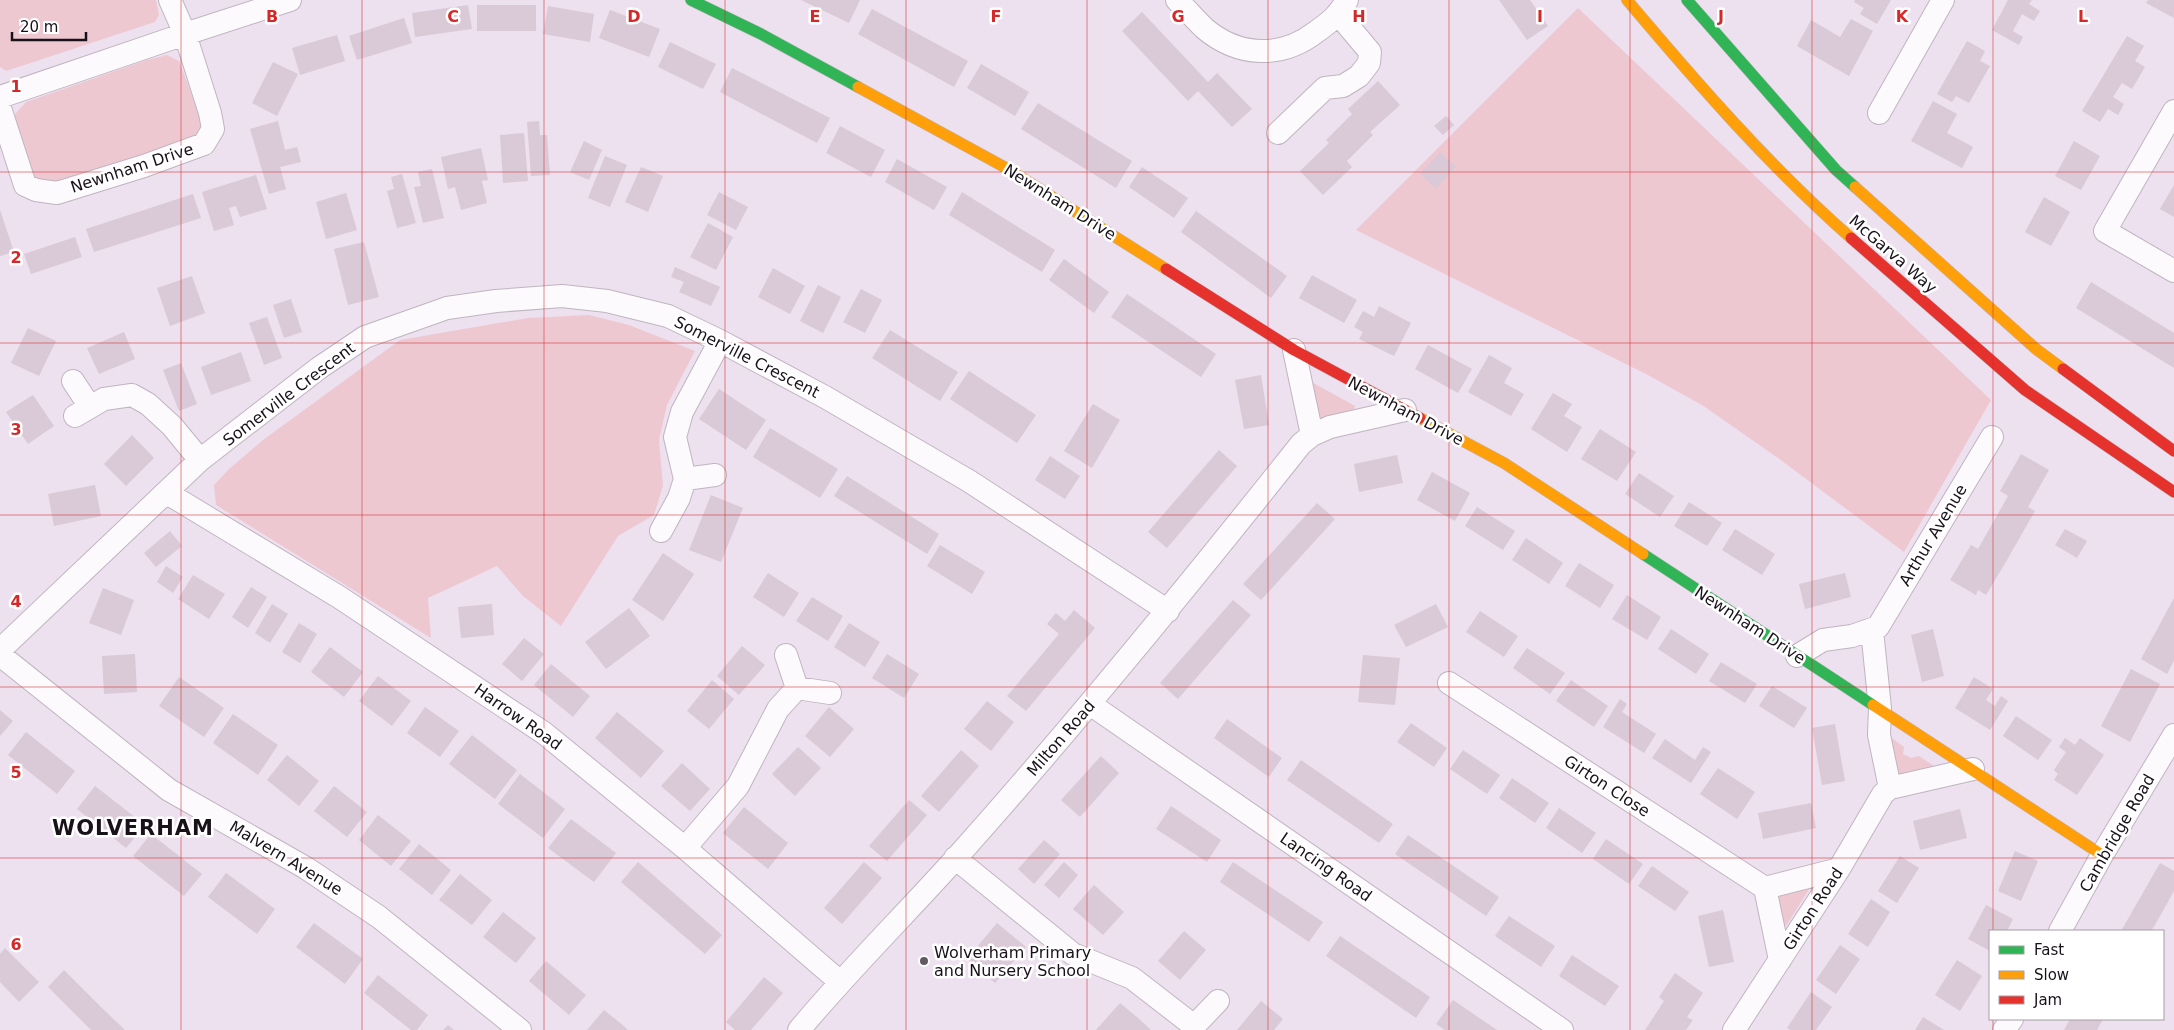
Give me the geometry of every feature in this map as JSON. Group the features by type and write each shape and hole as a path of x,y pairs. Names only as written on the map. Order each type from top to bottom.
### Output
{"street":[{"name":"Newnham Drive","path":"0,108 25,184 36,190 57,193 144,166 204,144 213,129 210,114 184,34 170,0"},
{"path":"0,97 290,0"},
{"name":"Newnham Drive","path":"691,0 761,34 1008,169 1294,350 1504,463 2102,855"},
{"path":"1178,0 1205,28 1235,47 1269,53 1288,48 1306,40 1343,8 1370,52 1369,63 1359,76 1343,86 1325,88 1278,133"},
{"name":"McGarva Way","path":"1627,0 1689,73 1813,205 2026,390 2174,492"},
{"name":"McGarva Way","path":"1687,0 1836,170 2036,349 2174,451"},
{"path":"1878,113 1943,0"},
{"path":"2174,112 2105,230 2174,271"},
{"name":"Somerville Crescent","path":"0,650 200,460 319,368 365,337 447,308 496,301 562,296 607,301 668,316 720,341 825,396 969,481 1168,611"},
{"path":"661,531 675,507 685,479 675,437 682,412 720,341"},
{"path":"1294,350 1312,435"},
{"path":"73,381 83,412 109,398 132,395 148,404 172,426 200,460"},
{"name":"Milton Road","path":"799,1030 839,982 956,858 1090,704 1168,611 1302,444 1312,435 1330,428 1405,410"},
{"name":"Arthur Avenue","path":"1872,630 1878,626 1992,437"},
{"path":"685,479 714,475"},
{"name":"Harrow Road","path":"167,493 339,597 544,733 685,848 839,982"},
{"path":"1797,656 1823,640 1852,636 1872,630 1880,708 1878,735 1890,788 1973,769"},
{"name":"Malvern Avenue","path":"0,655 170,790 306,868 379,917 520,1030"},
{"path":"786,655 797,688"},
{"name":"Girton Close","path":"1450,683 1764,888"},
{"path":"685,848 738,786 778,709 797,688"},
{"path":"797,688 830,693"},
{"name":"Lancing Road","path":"1090,704 1562,1030"},
{"name":"Cambridge Road","path":"2061,930 2102,855 2174,735"},
{"name":"Girton Road","path":"1734,1030 1839,869 1883,794 1890,788"},
{"path":"956,858 1073,954 1132,978 1192,1028 1218,1001"},
{"path":"1780,960 1764,888 1839,869"}],"shaded area":[{"path":"0,0 156,0 159,15 155,22 6,71 0,67"},
{"path":"1578,8 1991,400 1904,552 1778,458 1702,405 1646,374 1356,230"},
{"path":"167,55 179,61 199,114 201,132 194,139 44,186 32,176 16,126 15,114 26,102 147,60"},
{"path":"589,315 629,325 695,351 667,405 659,440 663,486 654,515 618,536 561,626 523,596 497,566 428,598 431,638 216,505 214,485 229,469 263,440 400,340 528,318"},
{"path":"1308,380 1355,406 1354,412 1317,419"},
{"path":"1889,736 1904,747 1903,754 1911,758 1919,756 1934,766 1930,770 1897,775"},
{"path":"1810,888 1786,926 1778,924 1774,896"}],"building":[{"path":"801,0 860,0 849,23"},
{"path":"1499,0 1530,0 1548,26 1527,40"},
{"path":"1855,0 1891,0 1877,24 1860,14 1864,8 1854,2"},
{"path":"2008,0 2032,0 2029,4 2040,11 2034,21 2022,14 2013,31 2023,37 2019,45 1992,30"},
{"path":"2148,0 2174,0 2174,18 2146,3"},
{"path":"468,5 472,29 415,37 412,13"},
{"path":"477,5 536,5 536,31 477,31"},
{"path":"548,6 594,14 590,42 543,34"},
{"path":"872,9 968,61 954,87 858,34"},
{"path":"610,10 660,29 649,57 599,38"},
{"path":"1142,12 1208,82 1217,73 1252,109 1232,127 1198,91 1188,101 1122,31"},
{"path":"404,18 412,43 357,60 349,36"},
{"path":"1851,19 1873,31 1849,76 1797,46 1811,20 1840,37"},
{"path":"337,35 345,61 300,75 292,48"},
{"path":"2127,36 2144,46 2135,61 2145,67 2132,89 2122,83 2113,97 2124,104 2118,115 2108,109 2100,122 2082,111"},
{"path":"1967,41 1985,51 1980,61 1990,66 1969,103 1956,96 1952,102 1937,94"},
{"path":"670,42 716,64 703,89 658,67"},
{"path":"273,62 298,74 277,116 252,103"},
{"path":"981,64 1029,92 1015,116 967,88"},
{"path":"732,68 830,118 817,143 720,92"},
{"path":"1378,81 1400,105 1370,132 1373,135 1347,161 1352,167 1323,195 1300,171 1329,143 1326,140 1352,114 1348,109"},
{"path":"1933,101 1957,114 1947,133 1973,147 1962,168 1911,141"},
{"path":"1038,103 1132,161 1116,188 1021,129"},
{"path":"1446,116 1454,125 1443,135 1434,126"},
{"path":"278,121 285,150 297,147 301,162 280,167 286,189 269,194 250,129"},
{"path":"539,121 540,135 547,135 550,175 531,176 527,122"},
{"path":"840,126 885,150 871,177 826,153"},
{"path":"524,133 528,181 503,183 500,135"},
{"path":"584,141 602,150 589,180 570,172"},
{"path":"2074,141 2100,156 2081,190 2055,176"},
{"path":"481,148 488,180 482,181 487,203 461,210 455,187 448,189 441,157"},
{"path":"1440,152 1456,166 1436,189 1420,174"},
{"path":"605,156 627,165 610,207 588,198"},
{"path":"897,159 947,187 934,210 885,182"},
{"path":"641,167 663,176 648,212 625,202"},
{"path":"1142,167 1188,198 1174,218 1129,187"},
{"path":"432,169 444,218 423,223 414,187 421,186 418,172"},
{"path":"402,174 416,223 397,228 387,191 394,189 391,177"},
{"path":"256,175 267,209 240,217 236,206 229,208 234,225 214,231 202,192"},
{"path":"2174,185 2174,217 2160,209"},
{"path":"719,192 748,207 736,230 707,215"},
{"path":"962,192 1055,250 1042,272 949,215"},
{"path":"346,193 357,230 326,239 316,202"},
{"path":"193,194 201,218 94,252 86,229"},
{"path":"2044,197 2070,212 2051,246 2025,232"},
{"path":"0,210 14,252 0,256"},
{"path":"1196,211 1287,276 1271,298 1181,232"},
{"path":"708,223 733,237 716,270 690,257"},
{"path":"75,237 82,257 31,274 24,254"},
{"path":"364,242 379,297 348,305 334,249"},
{"path":"1064,259 1109,292 1094,313 1049,280"},
{"path":"675,267 720,287 711,306 679,292 684,282 671,277"},
{"path":"773,268 805,286 790,314 758,297"},
{"path":"1312,275 1357,300 1344,323 1299,298"},
{"path":"192,276 205,313 170,326 157,288"},
{"path":"2091,282 2174,333 2174,368 2076,308"},
{"path":"818,285 841,297 823,333 800,321"},
{"path":"861,289 882,300 865,333 843,322"},
{"path":"1127,294 1216,354 1201,377 1111,317"},
{"path":"291,299 302,332 284,338 273,305"},
{"path":"1379,306 1411,323 1394,356 1359,339 1363,332 1354,327 1363,311 1374,317"},
{"path":"267,317 282,358 264,365 249,323"},
{"path":"28,328 56,341 39,376 11,363"},
{"path":"890,330 958,372 940,401 872,358"},
{"path":"124,332 135,359 99,374 87,348"},
{"path":"1428,345 1472,369 1458,393 1415,369"},
{"path":"241,352 251,381 211,395 201,367"},
{"path":"1489,355 1512,368 1504,383 1524,394 1511,416 1468,392"},
{"path":"181,363 197,404 179,411 163,370"},
{"path":"969,371 1036,415 1017,443 950,399"},
{"path":"1261,375 1269,425 1244,429 1235,380"},
{"path":"719,389 766,420 746,450 699,419"},
{"path":"1553,393 1572,404 1564,416 1582,427 1567,452 1531,429"},
{"path":"33,395 54,426 28,444 6,412"},
{"path":"1093,404 1120,420 1092,468 1064,451"},
{"path":"770,428 838,469 820,498 753,457"},
{"path":"1600,429 1636,452 1617,481 1581,459"},
{"path":"132,435 154,458 126,486 104,464"},
{"path":"1219,450 1237,466 1167,548 1148,532"},
{"path":"2021,454 2049,470 2028,507 2035,511 2004,565 1986,595 1978,590 1976,595 1950,580 1971,545 1978,549 2008,496 2000,491"},
{"path":"1397,455 1403,483 1359,492 1354,464"},
{"path":"1050,456 1080,476 1065,499 1035,480"},
{"path":"1432,472 1470,493 1455,521 1417,500"},
{"path":"1639,473 1674,496 1660,517 1625,494"},
{"path":"847,476 939,534 927,554 834,496"},
{"path":"95,485 101,516 54,526 48,494"},
{"path":"711,495 743,508 721,562 689,550"},
{"path":"1689,502 1722,523 1707,546 1674,526"},
{"path":"1317,503 1335,519 1261,600 1243,584"},
{"path":"1477,507 1515,531 1503,550 1465,526"},
{"path":"1735,529 1775,554 1762,575 1722,550"},
{"path":"2065,529 2087,541 2077,558 2055,545"},
{"path":"170,531 182,546 156,567 144,553"},
{"path":"1526,538 1563,563 1549,584 1512,560"},
{"path":"940,545 985,572 972,594 927,566"},
{"path":"663,553 694,574 663,621 632,600"},
{"path":"1579,563 1614,585 1600,608 1565,586"},
{"path":"166,566 183,577 173,593 157,582"},
{"path":"768,573 799,593 784,617 753,597"},
{"path":"1845,573 1851,597 1805,609 1799,584"},
{"path":"193,575 225,594 209,619 178,599"},
{"path":"251,587 267,597 248,628 232,617"},
{"path":"103,588 134,600 121,635 89,623"},
{"path":"1627,595 1661,617 1647,640 1612,619"},
{"path":"812,597 843,616 828,641 796,621"},
{"path":"2174,598 2174,661 2167,674 2141,659"},
{"path":"1233,600 1251,615 1178,699 1160,683"},
{"path":"272,604 288,614 270,643 255,633"},
{"path":"492,604 494,635 461,638 458,607"},
{"path":"1436,604 1448,627 1406,647 1394,625"},
{"path":"629,608 650,636 606,669 585,642"},
{"path":"1074,610 1095,628 1026,711 1007,696 1059,634 1047,624 1056,613 1065,621"},
{"path":"1480,611 1518,636 1504,657 1466,632"},
{"path":"299,623 317,634 300,663 282,652"},
{"path":"849,623 880,642 865,667 834,647"},
{"path":"1671,629 1709,654 1696,674 1658,649"},
{"path":"1933,629 1944,676 1922,682 1911,635"},
{"path":"524,638 544,654 522,681 502,664"},
{"path":"742,646 765,665 739,695 717,676"},
{"path":"330,647 363,672 344,697 311,672"},
{"path":"1527,648 1565,673 1550,694 1513,668"},
{"path":"135,654 137,692 104,694 102,656"},
{"path":"887,654 919,674 904,698 872,678"},
{"path":"1363,655 1400,658 1395,705 1358,702"},
{"path":"1721,662 1757,684 1745,703 1709,681"},
{"path":"551,664 590,696 573,717 534,685"},
{"path":"2131,669 2160,684 2130,742 2101,726"},
{"path":"378,676 411,701 392,726 359,701"},
{"path":"179,677 224,708 204,737 159,706"},
{"path":"1974,677 1993,689 1986,700 1995,706 2001,696 2008,701 1990,730 1955,708"},
{"path":"712,680 734,699 709,729 687,711"},
{"path":"1571,680 1608,706 1594,727 1556,701"},
{"path":"1772,686 1807,708 1794,728 1759,706"},
{"path":"1620,699 1627,704 1622,712 1656,734 1644,753 1603,727"},
{"path":"987,701 1014,722 991,751 964,729"},
{"path":"425,707 459,731 440,757 407,733"},
{"path":"829,707 854,729 830,757 805,736"},
{"path":"0,710 13,721 0,736"},
{"path":"617,712 664,751 641,778 595,738"},
{"path":"233,714 278,745 258,775 213,743"},
{"path":"2016,716 2052,740 2038,760 2003,736"},
{"path":"1227,719 1282,758 1269,777 1214,738"},
{"path":"1411,723 1447,748 1434,767 1397,742"},
{"path":"1835,724 1845,781 1822,785 1812,728"},
{"path":"26,732 75,771 57,794 8,755"},
{"path":"472,735 517,770 495,799 449,764"},
{"path":"2065,738 2075,745 2080,738 2104,755 2077,795 2054,780 2058,774 2054,770 2066,752 2059,747"},
{"path":"1665,739 1695,760 1703,747 1711,752 1691,783 1652,758"},
{"path":"798,747 821,768 795,796 772,774"},
{"path":"961,750 979,766 939,812 921,796"},
{"path":"1463,750 1500,775 1487,794 1450,769"},
{"path":"287,755 319,781 299,806 267,780"},
{"path":"1101,756 1119,773 1080,817 1061,800"},
{"path":"1301,760 1393,824 1379,843 1287,780"},
{"path":"682,763 710,789 690,811 661,786"},
{"path":"1718,768 1755,792 1737,819 1700,794"},
{"path":"520,774 565,809 543,838 498,804"},
{"path":"1512,778 1549,803 1535,823 1499,798"},
{"path":"95,786 145,825 126,848 77,809"},
{"path":"334,786 367,812 347,837 314,811"},
{"path":"909,800 927,815 887,861 869,846"},
{"path":"1811,803 1816,828 1763,839 1758,813"},
{"path":"1171,806 1221,840 1207,862 1156,829"},
{"path":"744,807 788,843 768,869 723,833"},
{"path":"1559,808 1596,833 1582,853 1546,828"},
{"path":"1960,809 1967,838 1920,850 1913,821"},
{"path":"378,815 411,841 391,866 359,840"},
{"path":"571,819 616,853 594,882 548,848"},
{"path":"151,834 202,874 184,896 133,856"},
{"path":"1408,835 1499,897 1486,916 1395,854"},
{"path":"1606,839 1643,864 1629,884 1593,859"},
{"path":"1044,840 1060,854 1034,884 1018,869"},
{"path":"419,844 451,870 432,895 399,869"},
{"path":"2015,851 2038,861 2021,901 1998,891"},
{"path":"1900,856 1919,868 1897,903 1878,891"},
{"path":"638,862 722,935 705,954 621,882"},
{"path":"864,862 882,878 842,924 824,908"},
{"path":"1064,862 1078,875 1059,898 1044,885"},
{"path":"1233,862 1323,922 1309,942 1220,882"},
{"path":"2160,863 2174,871 2174,891 2152,930 2122,930"},
{"path":"1652,866 1689,892 1675,911 1638,886"},
{"path":"226,873 275,909 257,934 208,897"},
{"path":"460,874 492,900 472,925 439,900"},
{"path":"1094,885 1124,912 1103,935 1073,909"},
{"path":"1871,899 1890,912 1868,947 1848,934"},
{"path":"1986,905 2013,919 2008,930 1989,930 1989,950 1968,939"},
{"path":"1723,910 1734,962 1709,967 1698,916"},
{"path":"503,912 536,938 516,963 483,937"},
{"path":"1509,916 1555,946 1541,967 1495,936"},
{"path":"314,923 363,959 345,984 296,947"},
{"path":"997,923 1026,947 995,983 967,959"},
{"path":"1184,931 1206,950 1180,980 1158,961"},
{"path":"1340,936 1430,997 1416,1018 1326,956"},
{"path":"1840,945 1860,959 1836,994 1816,980"},
{"path":"5,948 39,982 19,1002 0,982 0,954"},
{"path":"1572,955 1619,986 1605,1006 1559,976"},
{"path":"1957,960 1982,976 1960,1011 1935,995"},
{"path":"546,961 586,995 569,1015 529,981"},
{"path":"64,970 125,1030 91,1030 48,987"},
{"path":"1675,973 1703,993 1687,1017 1693,1020 1686,1030 1645,1030 1664,1001 1659,997"},
{"path":"378,975 428,1015 417,1030 411,1030 364,993"},
{"path":"764,977 783,993 751,1030 735,1030 726,1022"},
{"path":"1811,992 1832,1007 1816,1030 1791,1030 1787,1028"},
{"path":"1453,1000 1497,1030 1445,1030 1436,1024"},
{"path":"1261,1001 1283,1019 1274,1030 1237,1030"},
{"path":"1120,1003 1138,1018 1151,1030 1096,1030"},
{"path":"604,1010 625,1027 628,1030 587,1030"},
{"path":"1923,1017 1944,1030 1915,1030"},
{"path":"2069,1020 2102,1020 2097,1030 2064,1030"},
{"path":"448,1025 454,1030 443,1030"}],"traffic: fast":[{"path":"691,0 761,34 858,87"},
{"path":"1687,0 1836,170 1855,187"},
{"path":"1643,554 1873,705"}],"traffic: slow":[{"path":"1627,0 1734,123 1791,182 1851,238"},
{"path":"858,87 1008,169 1166,269"},
{"path":"1855,187 2036,349 2063,369"},
{"path":"1420,418 1504,463 1643,554"},
{"path":"1873,705 2102,855"}],"traffic: jam":[{"path":"1851,238 2025,390 2174,492"},
{"path":"1166,269 1294,350 1420,418"},
{"path":"2063,369 2174,451"}],"place":[{"name":"Wolverham Primary and Nursery School","path":"924,961"}],"district":[{"name":"WOLVERHAM","path":"133,828"}]}
